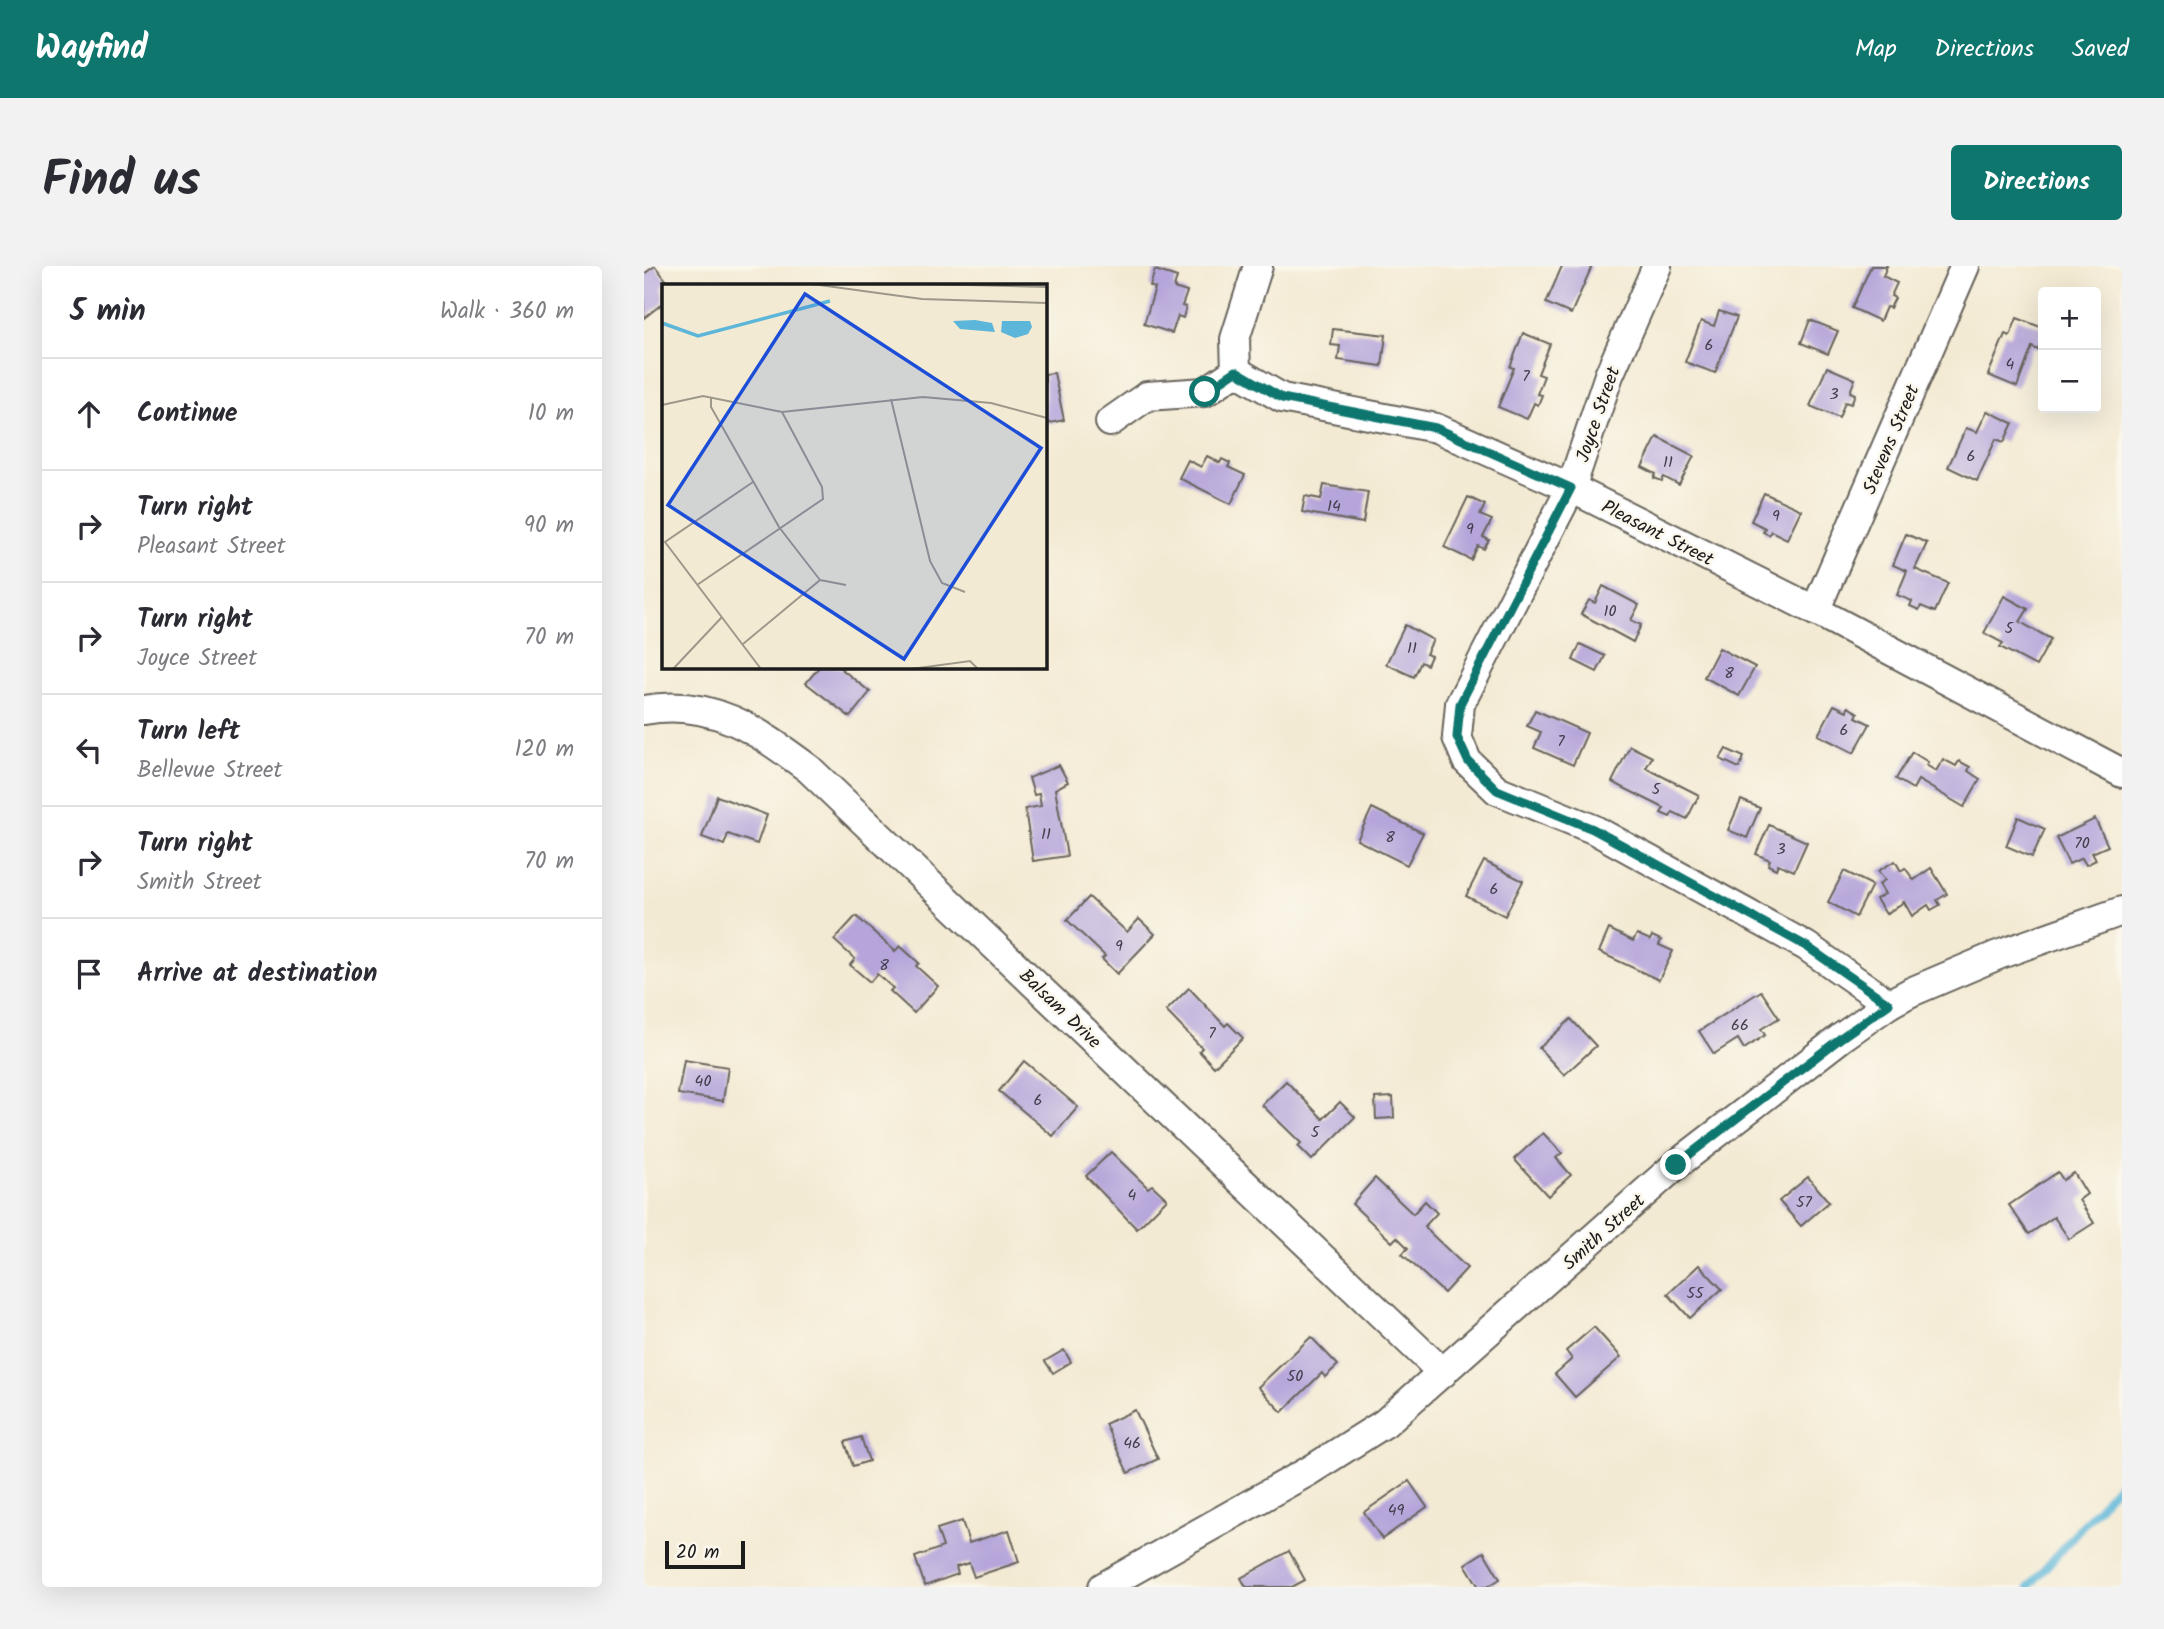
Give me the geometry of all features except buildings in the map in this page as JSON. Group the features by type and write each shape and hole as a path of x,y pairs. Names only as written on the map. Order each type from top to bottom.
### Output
{"street":[{"path":"1110,422 1147,396 1205,392 1236,371 1235,340 1258,266"},
{"name":"Joyce Street","path":"1657,266 1609,375 1571,488 1460,704 1457,737 1468,761 1497,790 1593,829 1806,946 1889,1004"},
{"name":"Stevens Street","path":"1815,611 1965,266"},
{"name":"Pleasant Street","path":"1236,371 1282,398 1436,428 1571,488 1815,611 2122,773"},
{"name":"Balsam Drive","path":"644,710 695,708 732,719 771,741 809,769 1443,1373"},
{"name":"Smith Street","path":"1103,1587 1309,1471 1385,1423 1676,1165 1889,1004 1998,955 2122,911"}],"waterway":[{"path":"2029,1587 2122,1480"}],"route":[{"path":"1205,392 1236,371 1282,398 1436,428 1571,488 1460,704 1457,737 1468,761 1497,790 1593,829 1806,946 1889,1004 1676,1165"}]}
